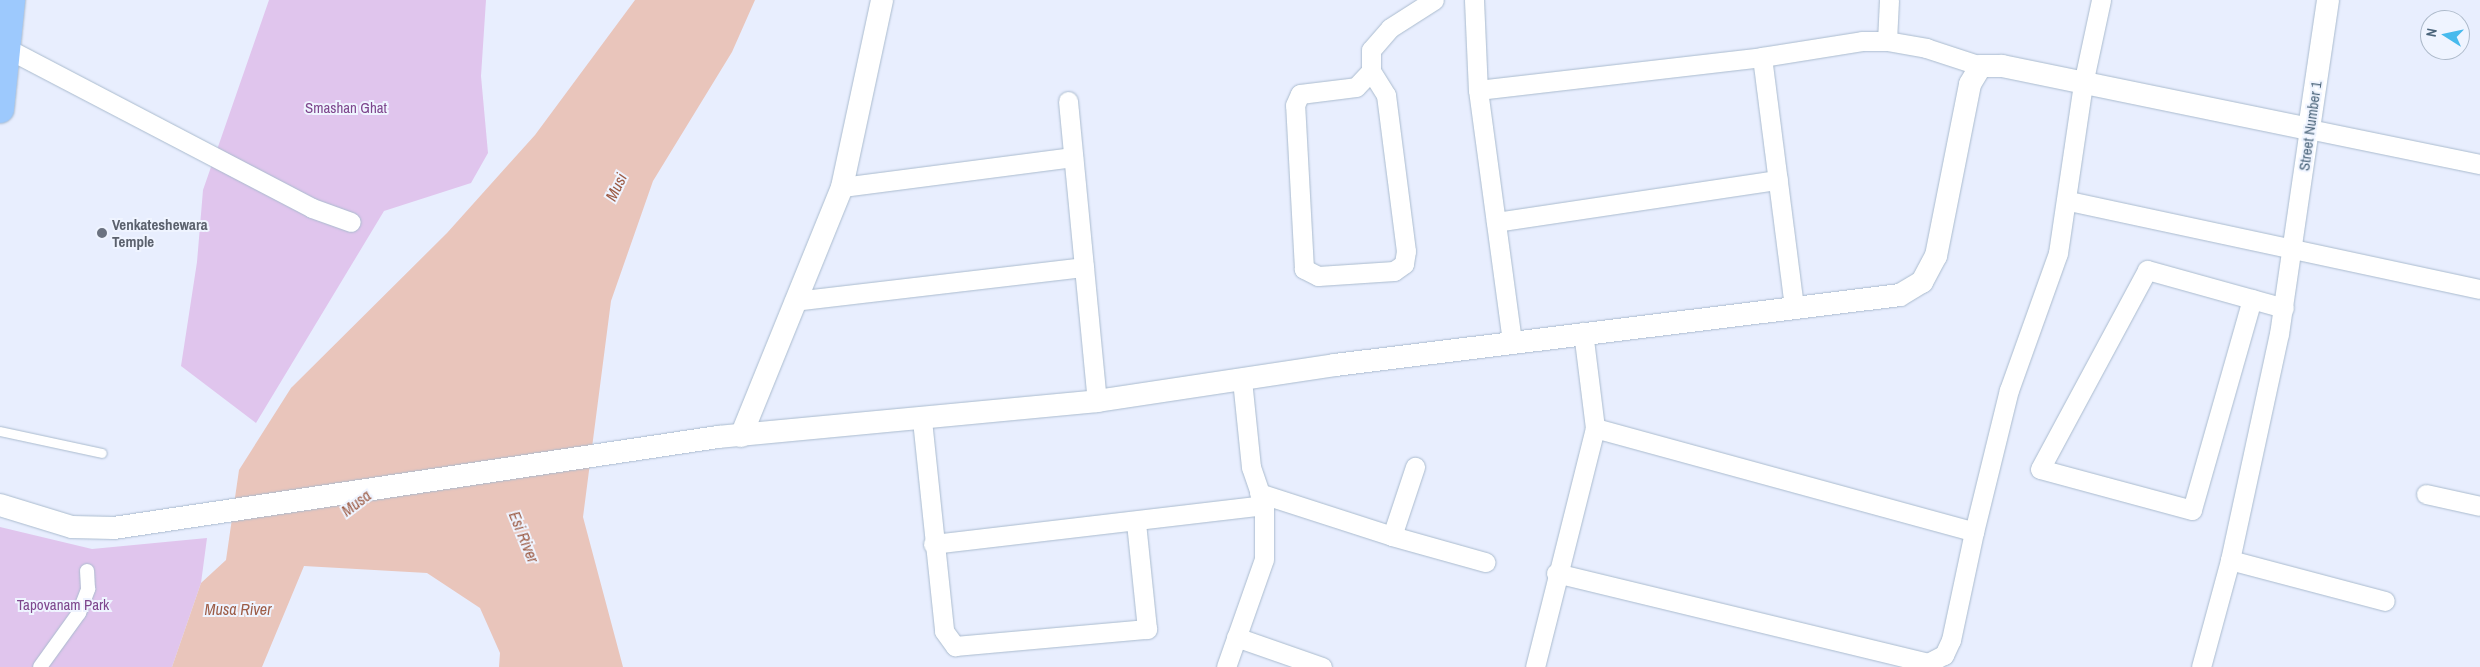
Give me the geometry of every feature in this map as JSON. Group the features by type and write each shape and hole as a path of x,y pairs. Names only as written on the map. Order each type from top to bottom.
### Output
{"highway":[{"path":"0,109 8,49 11,0"}],"street":[{"path":"741,436 794,301 842,187 882,0"},
{"path":"1371,71 1356,88 1300,94 1295,105 1304,269 1318,276 1394,271 1404,264 1406,251 1386,95 1371,71 1370,50 1390,28 1434,0"},
{"path":"1474,0 1478,90 1512,342"},
{"path":"1887,41 1889,0"},
{"path":"1556,573 1928,665 1944,655 1951,640 1974,532 2010,390 2058,253 2069,200 2083,84 2101,0"},
{"name":"Street Number 1","path":"2201,667 2230,560 2284,308 2328,0"},
{"path":"1478,90 1762,57 1862,41 1887,41 1926,48 1981,66 2002,66 2480,164"},
{"path":"8,49 312,208 351,222"},
{"path":"1762,57 1794,307"},
{"path":"0,505 72,527 114,528 207,516 718,437 922,420 1097,401 1583,332 1900,295 1922,282 1936,256 1970,84 1981,66"},
{"path":"1068,101 1097,401"},
{"path":"842,187 1073,157"},
{"path":"1496,222 1778,180"},
{"path":"2069,200 2293,251 2480,289"},
{"path":"794,301 1084,267"},
{"path":"2252,299 2192,510 2040,469 2147,270 2252,299 2284,308"},
{"path":"1535,667 1556,573 1595,428 1583,332"},
{"path":"1226,667 1264,559 1262,499 1252,467 1242,380"},
{"path":"922,420 933,544 944,631 955,646 1147,629 1136,522"},
{"path":"1595,428 1974,532"},
{"path":"1392,536 1416,467"},
{"path":"2426,494 2480,506"},
{"path":"933,544 1136,522 1262,499 1485,562"},
{"path":"2230,560 2385,601"},
{"path":"40,667 79,613 88,589 87,571"},
{"path":"1236,637 1322,667"}],"lane":[{"path":"0,431 102,454"}],"green space":[{"name":"Smashan Ghat","path":"269,0 486,0 481,76 488,153 471,183 384,211 256,423 181,366 197,262 203,190"},
{"name":"Tapovanam Park","path":"0,527 92,549 207,538 201,583 172,667 0,667"}],"water":[{"path":"635,0 755,0 732,52 653,181 611,301 583,517 623,667 499,667 500,653 480,608 427,573 304,566 262,667 172,667 201,583 226,560 239,470 291,388 447,233 535,135"}],"place":[{"name":"Venkateshewara Temple","path":"102,233"}],"water label":[{"name":"Musi","path":"616,187"},
{"name":"Musa","path":"356,503"},
{"name":"Esi River","path":"524,537"},
{"name":"Musa River","path":"238,609"}]}
